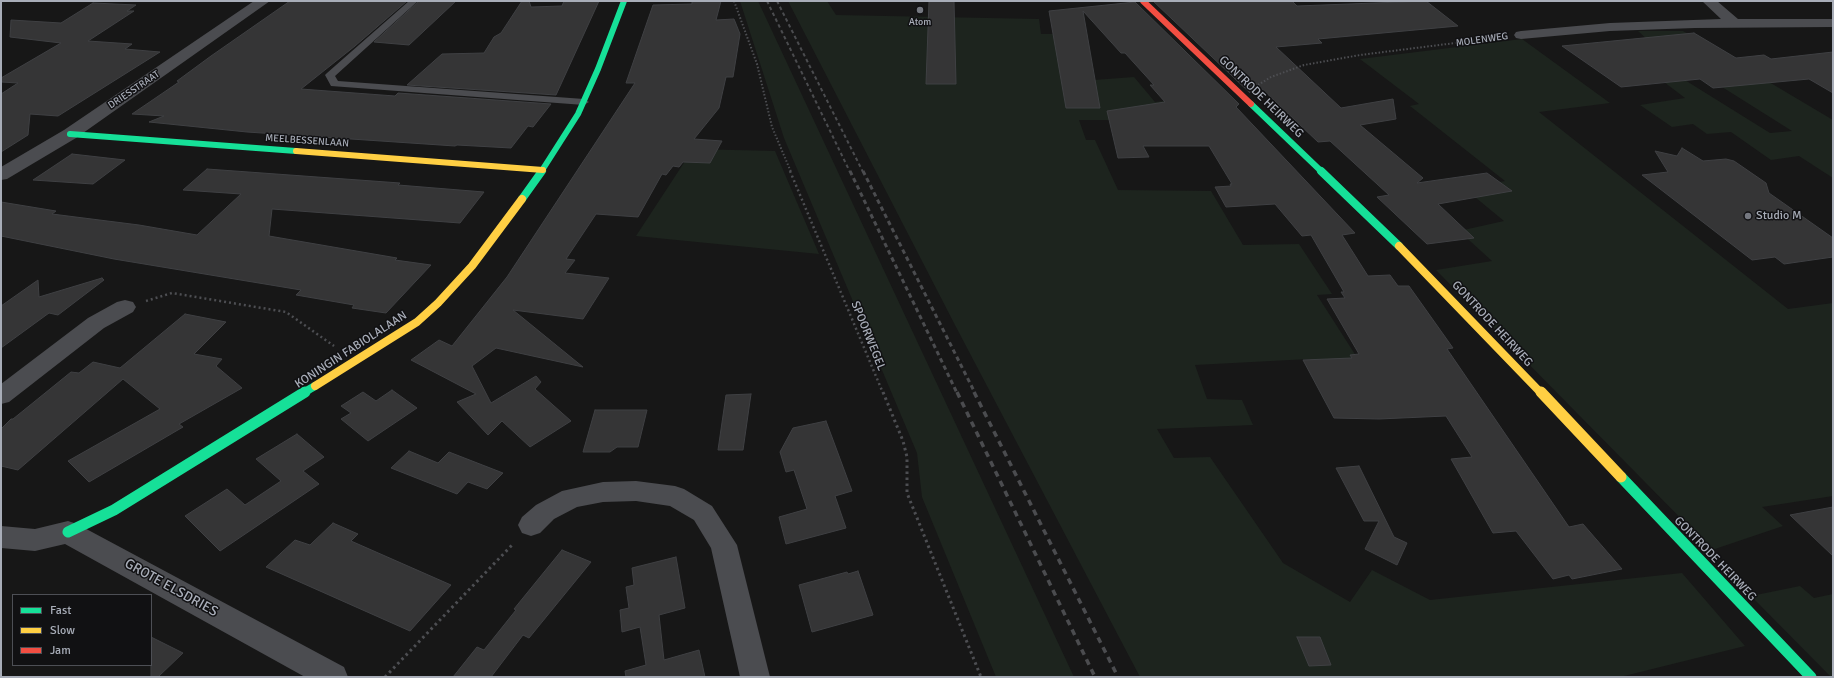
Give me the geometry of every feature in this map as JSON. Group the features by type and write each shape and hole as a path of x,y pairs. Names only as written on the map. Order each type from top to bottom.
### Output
{"street":[{"name":"DRIESSTRAAT","path":"1,175 70,134 263,1"},
{"name":"KONINGIN FABIOLALAAN","path":"68,532 114,510 355,362 417,322 456,284 543,170 584,102 624,1"},
{"name":"GONTRODE HEIRWEG","path":"1143,1 1426,272 1811,677"},
{"path":"1709,1 1734,23"},
{"name":"MOLENWEG","path":"1521,35 1610,26 1734,23 1833,23"},
{"name":"MEELBESSENLAAN","path":"70,134 543,170"},
{"path":"1,396 96,323 125,307"},
{"path":"531,525 545,512 571,498 603,492 636,491 674,496 703,513 724,545 755,677"},
{"path":"1,537 35,540 68,532"},
{"name":"GROTE ELSDRIES","path":"68,532 333,677"}],"lane":[{"path":"414,1 330,75 334,84 584,102"}],"path":[{"name":"SPOORWEGEL","path":"734,1 757,64 772,127 903,441 907,457 907,493 981,677"},
{"name":"MOLENWEG","path":"1236,90 1257,86 1271,77 1304,65 1360,55 1521,35"},
{"path":"125,307 172,293 286,312 355,362"},
{"path":"385,677 531,525"}],"shaded area":[{"path":"740,1 758,1 1074,677 996,677 922,497 917,453 784,138"},
{"path":"788,1 827,1 836,15 1039,19 1041,34 1073,34 1094,80 1134,77 1155,102 1224,95 1168,120 1079,120 1086,140 1095,140 1118,190 1211,191 1243,245 1299,244 1332,294 1317,295 1365,370 1326,369 1309,359 1195,365 1207,399 1242,400 1253,425 1157,429 1174,458 1210,457 1283,563 1350,602 1372,570 1430,600 1682,573 1745,646 1620,677 1140,677 955,325"},
{"path":"1638,31 1683,31 1833,120 1833,178 1799,156 1771,160 1731,132 1707,134 1693,124 1672,127 1640,105 1685,98 1664,82 1680,77 1770,133 1792,131 1649,41"},
{"path":"1522,39 1610,103 1539,112 1788,309 1833,303 1833,496 1762,507 1783,526 1712,550 1436,270 1492,261 1459,231 1504,221 1464,188 1505,181 1410,106 1419,104 1360,59"},
{"path":"693,149 775,151 819,254 636,236"},
{"path":"1800,586 1814,598 1833,594 1833,677 1831,677 1751,596"}],"building":[{"path":"290,1 407,1 355,46 301,89 395,96 398,93 551,104 533,127 528,126 511,148 455,146 247,132 149,122 164,116 132,114 179,82 177,81"},
{"path":"419,1 456,1 409,45 374,42"},
{"path":"522,1 529,1 531,7 562,6 564,1 599,1 556,95 407,85 442,54 484,53 494,37 501,33"},
{"path":"692,1 721,1 716,20 734,19 740,34 733,77 726,77 719,108 694,139 722,141 710,163 683,162 679,167 673,166 666,175 662,174 638,217 596,214 566,259 575,260 565,273 609,278 583,319 513,310 583,367 496,348 472,366 491,403 536,376 541,382 535,389 571,421 530,447 502,421 488,435 457,402 476,394 411,360 439,340 452,346 507,277 635,83 626,83 653,5 692,4"},
{"path":"929,1 954,1 956,84 926,84"},
{"path":"1153,1 1292,1 1297,6 1426,1 1458,26 1318,39 1322,43 1276,47 1341,108 1393,99 1396,119 1360,125 1423,178 1417,183 1487,173 1512,191 1438,204 1474,238 1427,244 1377,197 1389,195 1330,141 1318,142 1258,85 1250,93"},
{"path":"1135,2 1239,104 1236,107 1355,233 1342,235 1368,276 1390,275 1398,286 1409,286 1453,348 1447,349 1569,527 1583,524 1622,569 1572,579 1569,575 1553,579 1516,531 1493,533 1451,459 1472,457 1446,416 1379,419 1334,418 1303,360 1352,358 1350,355 1359,354 1327,299 1345,298 1341,292 1344,292 1311,235 1302,236 1275,204 1226,207 1215,187 1231,186 1230,184 1232,184 1209,146 1143,146 1149,157 1118,158 1107,111 1165,102 1150,85 1154,85 1125,53 1121,53 1083,11 1100,108 1066,108 1049,11"},
{"path":"93,3 136,5 127,11 134,11 88,41 132,44 125,49 160,52 58,116 30,114 28,135 1,152 1,94 18,83 1,82 1,78 61,43 10,37 11,20 61,23"},
{"path":"1694,33 1736,58 1764,55 1771,59 1833,52 1833,93 1809,79 1713,88 1700,79 1621,87 1562,46"},
{"name":"Studio M","path":"1682,148 1703,161 1726,159 1734,161 1766,183 1769,193 1833,238 1833,257 1784,264 1775,257 1752,260 1642,175 1668,172 1655,151 1677,156"},
{"path":"72,154 125,160 93,184 33,180"},
{"path":"207,169 400,183 398,185 484,192 460,223 272,209 269,236 397,258 395,260 431,265 386,313 352,308 354,305 296,295 301,290 114,259 1,236 1,202 56,211 52,214 139,225 197,235 241,194 183,190"},
{"path":"102,278 104,280 58,315 49,313 1,348 1,306 38,280 39,297"},
{"path":"185,314 226,322 194,354 222,359 216,366 242,388 179,424 183,427 89,482 68,461 160,409 123,379 18,470 1,466 1,429 11,419 13,419 71,372 79,373 93,362 120,368"},
{"path":"392,390 417,408 368,441 341,419 351,413 341,406 363,392 376,401"},
{"path":"751,394 743,450 718,450 726,395"},
{"path":"595,410 647,410 638,447 617,447 610,452 583,452"},
{"path":"826,421 852,491 835,496 846,528 786,544 779,517 807,509 794,470 786,472 780,452 793,428"},
{"path":"297,434 324,457 303,471 319,484 220,551 185,516 227,489 245,505 281,481 256,459"},
{"path":"409,451 438,463 449,452 503,473 487,489 468,482 457,494 391,468"},
{"path":"1359,466 1394,537 1407,543 1397,565 1365,549 1379,521 1364,521 1336,468"},
{"path":"1833,507 1833,556 1790,515"},
{"path":"333,523 358,534 351,541 451,585 410,631 266,567 295,540 310,545"},
{"path":"562,550 591,562 529,638 523,635 491,677 453,677 477,647 484,650 516,610 514,609"},
{"path":"676,557 685,608 659,615 664,660 699,650 705,677 626,677 625,671 646,665 640,627 622,632 620,610 629,608 626,587 634,585 632,568"},
{"path":"858,571 873,615 812,632 799,585 847,572 848,574"},
{"path":"1297,637 1320,637 1331,665 1309,666"},
{"path":"152,638 183,653 158,677 151,677"}],"railway":[{"path":"767,1 850,172"},
{"path":"777,1 863,172"},
{"path":"850,171 957,393"},
{"path":"863,171 975,393"},
{"path":"957,392 1095,677"},
{"path":"974,392 1118,677"}],"traffic: fast":[{"path":"522,199 543,170 578,114 598,69 624,1"},
{"path":"1251,104 1399,246"},
{"path":"70,134 296,151"},
{"path":"68,532 114,510 315,386"},
{"path":"1621,477 1811,677"}],"traffic: slow":[{"path":"296,151 543,170"},
{"path":"315,386 417,322 438,303 472,266 522,199"},
{"path":"1399,246 1426,272 1621,477"}],"traffic: jam":[{"path":"1143,1 1251,104"}],"place":[{"name":"Atom","path":"920,10"},
{"name":"Studio M","path":"1748,216"}]}
